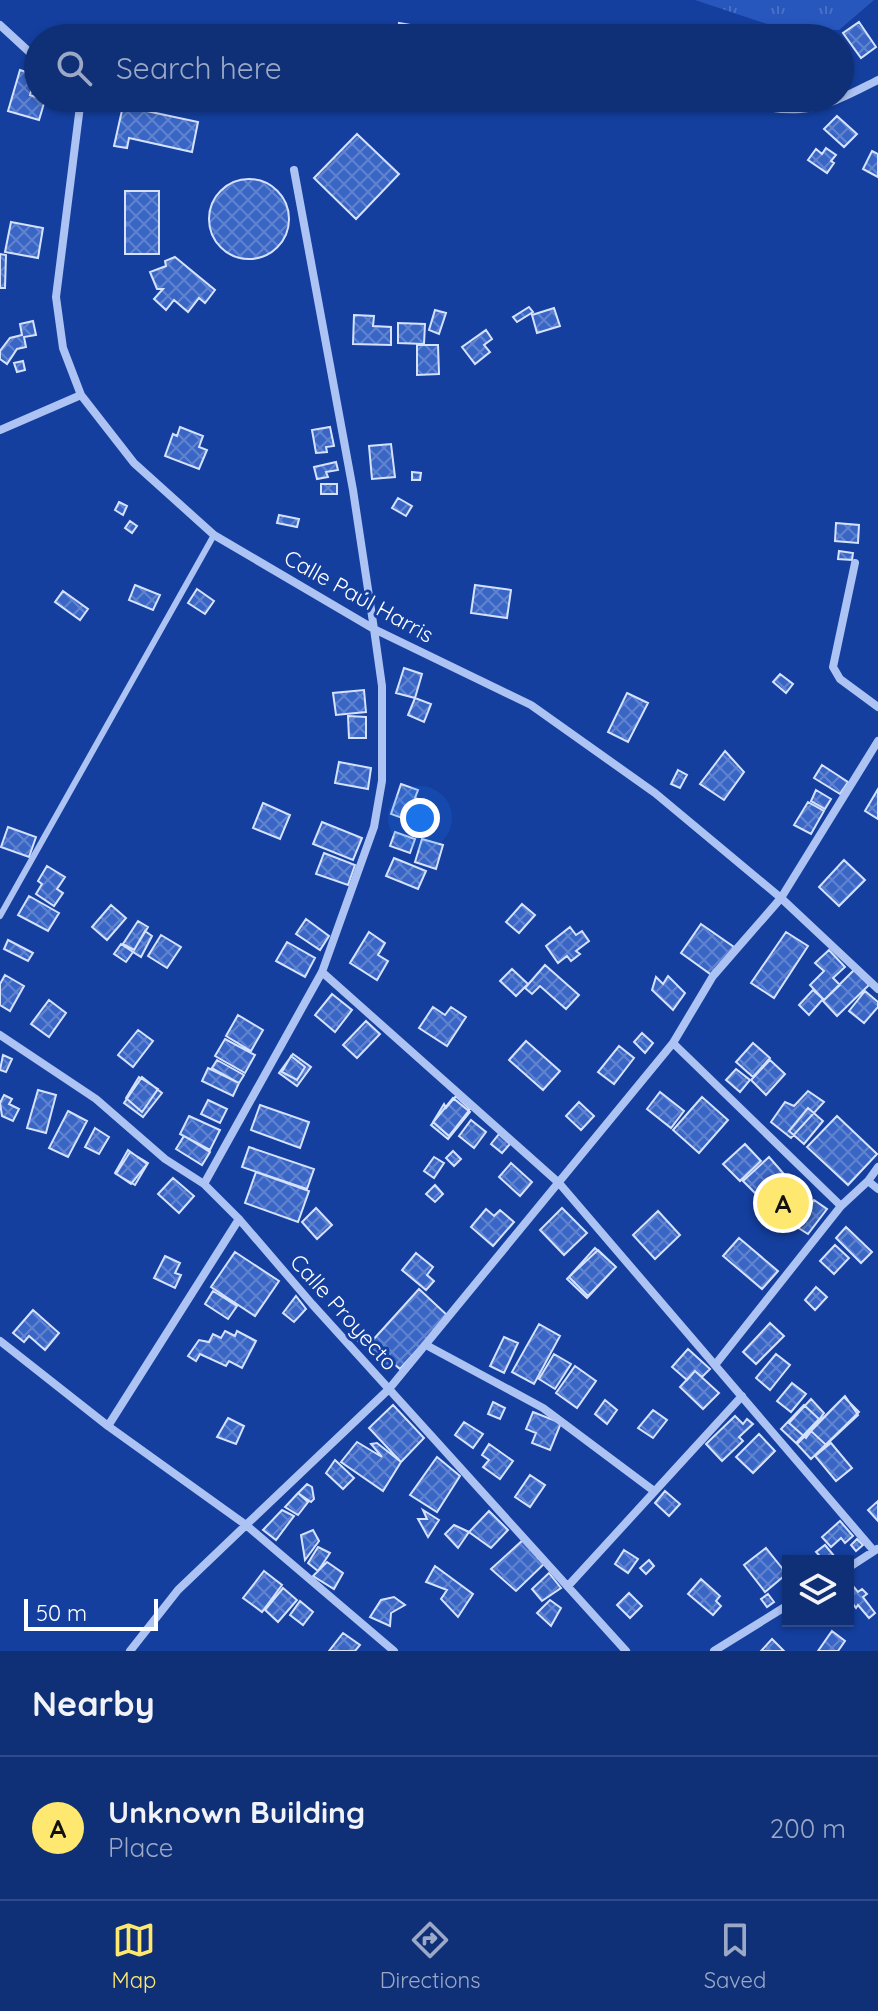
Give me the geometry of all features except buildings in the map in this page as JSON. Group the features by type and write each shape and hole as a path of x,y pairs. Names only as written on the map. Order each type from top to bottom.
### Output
{"street":[{"path":"0,25 24,47"},
{"path":"854,92 878,80"},
{"name":"Calle Paúl Harris","path":"79,112 56,297 63,348 81,395 134,463 214,535 374,629 531,705 655,793 781,898 878,988"},
{"path":"204,1184 322,972 365,857 382,781 382,686 374,629 353,490 294,170"},
{"path":"0,430 81,395"},
{"path":"855,563 833,667 840,679 878,707"},
{"path":"130,1651 178,1590 389,1389 426,1345 673,1043 713,976 781,898 878,741"},
{"path":"322,972 559,1183 876,1550 854,1564"},
{"name":"Calle Proyecto","path":"0,1035 96,1099 165,1159 204,1184 239,1219 626,1651"},
{"path":"673,1043 841,1206"},
{"path":"715,1365 841,1206 878,1167"},
{"path":"868,1181 878,1189"},
{"path":"108,1426 239,1219"},
{"path":"0,1341 108,1426 246,1525 394,1651"},
{"path":"426,1345 543,1408 654,1491"},
{"path":"568,1586 742,1396"},
{"path":"714,1651 782,1609"}],"lane":[{"path":"0,916 214,535"}],"green space":[{"path":"695,0 874,0 846,24 767,24"}],"place":[{"name":"Unknown Building","path":"783,1203"}]}
